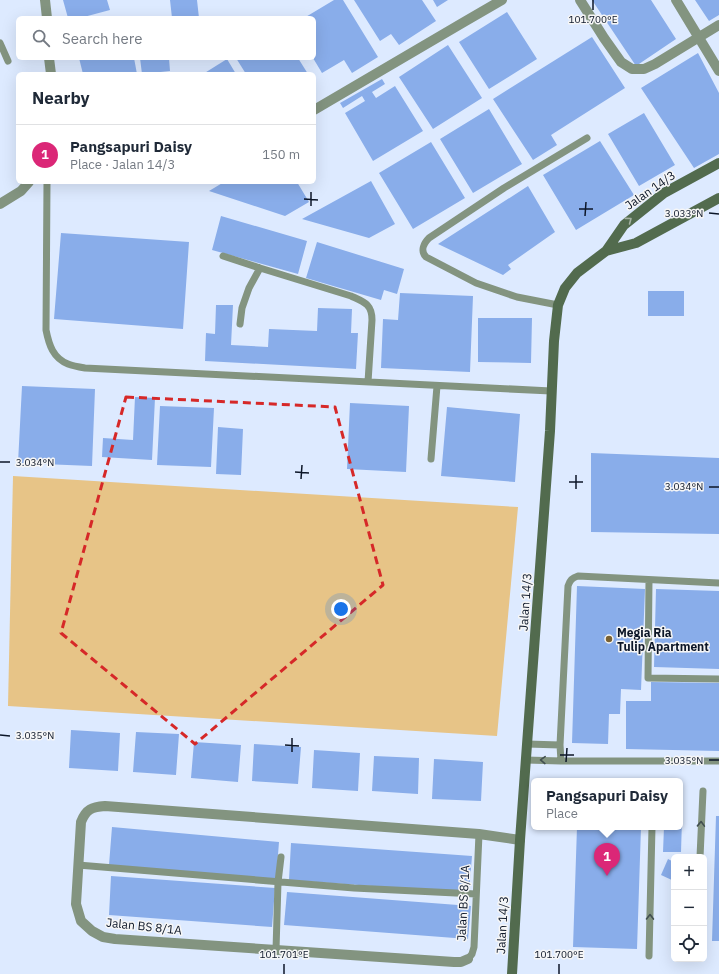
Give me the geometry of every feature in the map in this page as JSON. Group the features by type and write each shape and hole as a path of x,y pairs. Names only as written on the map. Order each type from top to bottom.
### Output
{"street":[{"path":"46,0 47,16"},
{"path":"316,109 502,0"},
{"path":"580,0 621,62 632,69 644,69 655,64 719,25"},
{"path":"676,0 719,71"},
{"path":"50,60 51,72"},
{"name":"Jalan 14/3","path":"512,974 520,840 558,305 565,288 577,273 606,251 624,224 664,193 719,163"},
{"path":"0,204 21,191 27,184"},
{"name":"Jalan 14/3","path":"606,251 636,243 719,198"},
{"name":"Jalan BS 8/1A","path":"468,959 461,962 454,962 103,937 92,931 82,921 76,904 81,822 83,816 88,810 105,806 479,834 520,840"}],"lane":[{"path":"0,43 8,61"},
{"path":"558,305 517,297 476,283 426,257 423,254 423,250 429,238 504,188 587,138"},
{"path":"47,184 46,330 49,344 56,356 69,364 85,368 551,392"},
{"path":"223,256 351,296 369,307 372,312 372,320 368,382"},
{"path":"240,324 242,308 249,288 260,268"},
{"path":"431,459 436,386"},
{"path":"561,761 560,745 569,581 578,576 719,583"},
{"path":"649,580 648,678 719,679"},
{"path":"527,744 560,745"},
{"path":"526,760 719,761"},
{"path":"700,854 703,792"},
{"path":"649,956 652,830"},
{"name":"Jalan BS 8/1A","path":"468,959 472,954 474,947 479,834"},
{"path":"276,950 278,882 281,857"},
{"path":"78,865 354,888 476,894"}],"highlighted area":[{"path":"126,397 335,407 383,585 195,744 61,633"}],"shaded area":[{"path":"13,476 518,507 497,736 8,706"}],"building":[{"path":"63,0 107,0 110,10 88,16 67,16"},
{"path":"170,0 197,0 199,16 172,16"},
{"path":"334,0 343,0 378,57 352,73 344,60 322,73 314,60 316,60 316,16 307,16"},
{"path":"354,0 422,0 436,21 399,45 391,34 380,41"},
{"path":"433,0 448,0 437,7"},
{"path":"592,0 651,0 676,39 636,66"},
{"path":"695,0 719,0 719,15 709,21"},
{"path":"507,12 537,59 489,89 459,42"},
{"path":"592,37 625,88 551,135 557,145 533,160 493,99"},
{"path":"448,45 482,98 433,129 399,77"},
{"path":"698,53 719,93 719,154 694,168 641,88"},
{"path":"80,60 134,60 137,72 82,72"},
{"path":"140,60 169,60 170,71 142,72"},
{"path":"228,60 235,72 206,72"},
{"path":"237,60 299,60 307,72 245,72"},
{"path":"382,79 385,84 372,92 376,98 395,86 423,131 373,161 345,113 365,101 362,96 343,108 340,103"},
{"path":"489,109 522,164 473,193 440,139"},
{"path":"644,113 675,165 639,186 608,134"},
{"path":"600,141 634,195 576,230 543,175"},
{"path":"431,142 465,198 413,229 379,173"},
{"path":"371,181 395,224 369,238 302,219"},
{"path":"221,184 298,184 309,202 285,216 209,191"},
{"path":"528,186 555,232 508,265 511,269 503,275 438,244"},
{"path":"221,216 307,241 298,274 212,250"},
{"path":"61,233 189,242 183,329 54,319"},
{"path":"317,242 404,269 397,294 384,290 381,300 306,278"},
{"path":"648,291 684,291 684,316 648,316"},
{"path":"400,293 473,296 470,372 381,368 383,319 398,320"},
{"path":"216,305 233,305 231,345 268,347 269,329 317,331 318,308 352,309 351,333 358,333 356,369 205,361 206,333 215,334"},
{"path":"478,318 532,318 531,363 478,362"},
{"path":"22,386 95,389 92,466 18,463"},
{"path":"135,397 155,398 152,460 102,457 103,438 133,440"},
{"path":"350,403 409,406 406,472 347,469"},
{"path":"160,406 214,408 211,467 157,465"},
{"path":"447,407 520,414 515,482 441,476"},
{"path":"218,427 243,429 241,475 216,474"},
{"path":"591,453 719,458 719,534 591,532"},
{"name":"Megia Ria Tulip Apartment","path":"577,586 645,589 641,690 621,689 620,714 609,714 608,744 572,743"},
{"path":"656,589 719,591 719,669 654,667"},
{"name":"Megia Ria Tulip Apartment","path":"651,682 719,683 719,751 626,749 626,701 651,701"},
{"path":"71,730 120,733 118,771 69,768"},
{"path":"136,732 179,734 176,775 133,772"},
{"path":"194,742 241,745 238,782 191,778"},
{"path":"254,744 301,747 298,784 252,781"},
{"path":"314,750 360,753 358,791 312,788"},
{"path":"374,756 419,758 418,794 372,791"},
{"path":"434,759 483,762 481,801 432,799"},
{"path":"716,816 719,816 719,941 712,941"},
{"path":"112,827 279,842 276,880 109,865"},
{"path":"577,830 641,830 637,949 573,947"},
{"path":"664,830 682,830 681,852 663,852"},
{"path":"291,843 472,856 469,893 289,880"},
{"path":"668,859 671,860 671,880 661,875"},
{"path":"111,876 275,888 272,927 109,915"},
{"path":"287,892 471,906 468,939 284,925"}],"place":[{"name":"Megia Ria Tulip Apartment","path":"609,639"},
{"name":"Pangsapuri Daisy","path":"607,876"}]}
